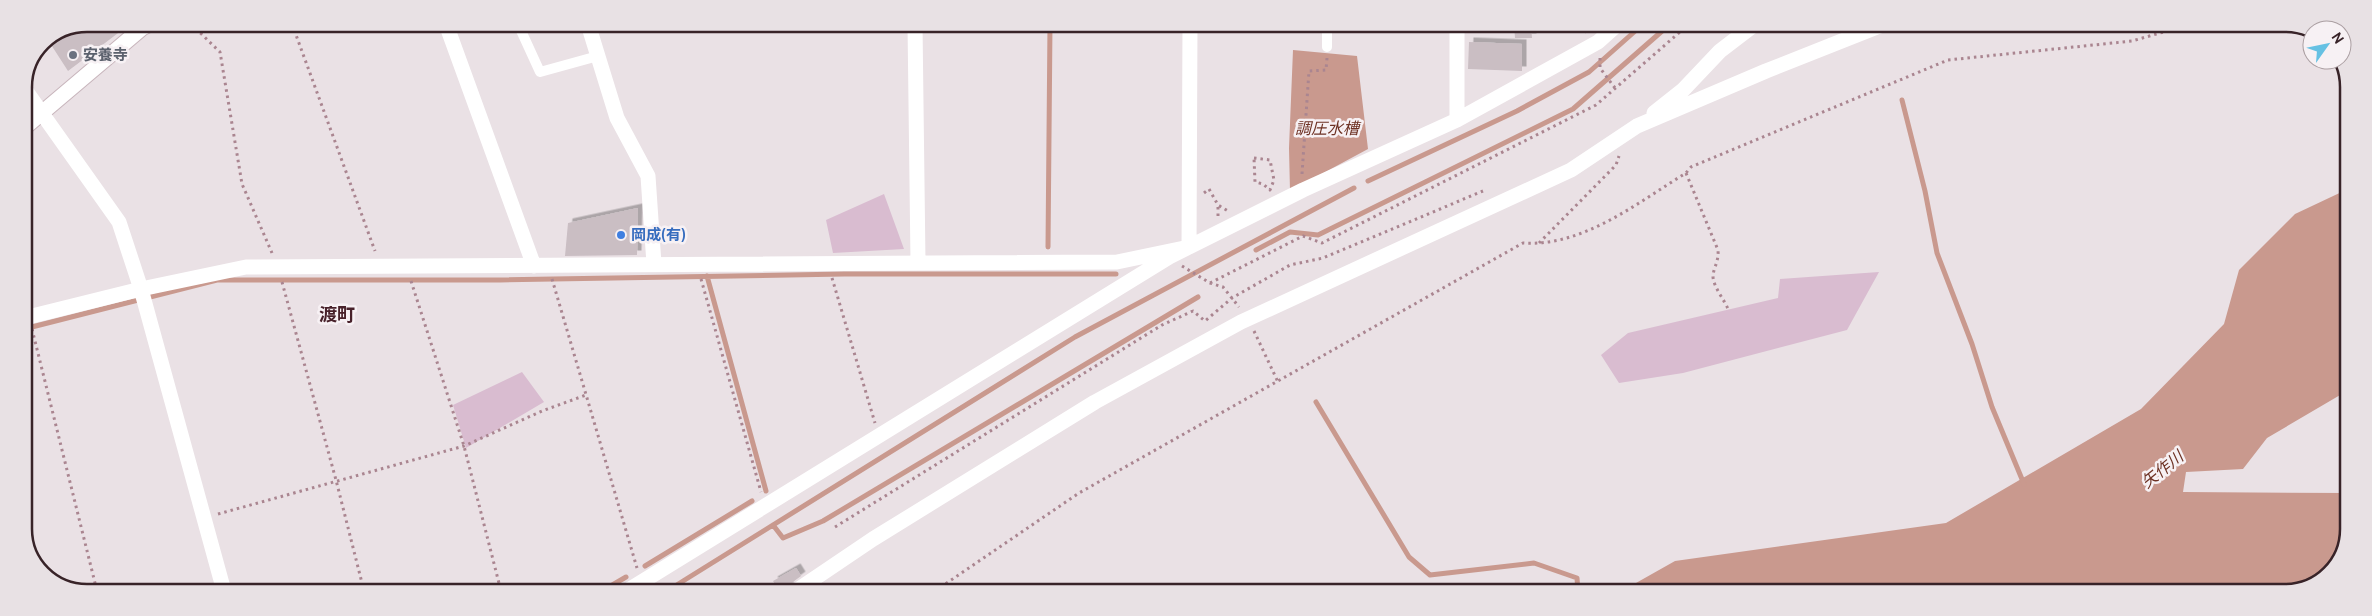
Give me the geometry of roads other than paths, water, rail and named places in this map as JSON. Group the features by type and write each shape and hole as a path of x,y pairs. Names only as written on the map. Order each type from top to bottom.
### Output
{"street":[{"path":"33,120 136,33"},
{"path":"450,33 541,266"},
{"path":"591,33 617,118 648,176 654,264"},
{"path":"915,33 918,262"},
{"path":"1188,247 1190,33"},
{"path":"1457,33 1457,120"},
{"path":"806,584 873,539 1096,402 1248,319 1572,170 1683,90 1720,51 1744,33"},
{"path":"1631,129 1766,70 1861,33"},
{"path":"637,584 1169,257 1303,190 1457,120 1599,38"},
{"path":"33,101 118,222 141,289 202,518 222,584"},
{"path":"33,316 141,289 246,267 541,266 828,262 1117,262 1188,247"}],"lane":[{"path":"521,33 540,72 598,56"},
{"path":"1327,33 1327,47"}],"water":[{"name":"調圧水槽","path":"1293,50 1357,56 1368,149 1290,191 1289,148"},
{"name":"矢作川","path":"2339,193 2340,395 2267,438 2243,469 2186,472 2183,492 2340,493 2340,528 2337,546 2326,565 2312,576 2302,581 2284,584 1634,584 1675,561 1946,523 2141,409 2224,324 2239,270 2295,214"}],"waterway":[{"path":"1048,247 1050,33"},
{"path":"1368,181 1517,111 1589,72 1633,33"},
{"path":"1256,250 1290,232 1318,235 1573,109 1660,33"},
{"path":"1902,100 1925,191 1937,253 1972,344 1992,407 2024,484"},
{"path":"678,584 1075,337 1354,188"},
{"path":"33,327 217,280 500,280 844,274 1116,274"},
{"path":"707,276 766,491"},
{"path":"773,525 783,538 823,521 1198,297"},
{"path":"1316,402 1409,557 1430,575 1534,563 1577,578 1577,584"},
{"path":"645,566 752,501"},
{"path":"614,584 626,577"}],"place":[{"name":"安養寺","path":"73,55"},
{"name":"岡成(有)","path":"621,235"}],"district":[{"name":"渡町","path":"337,315"}]}
